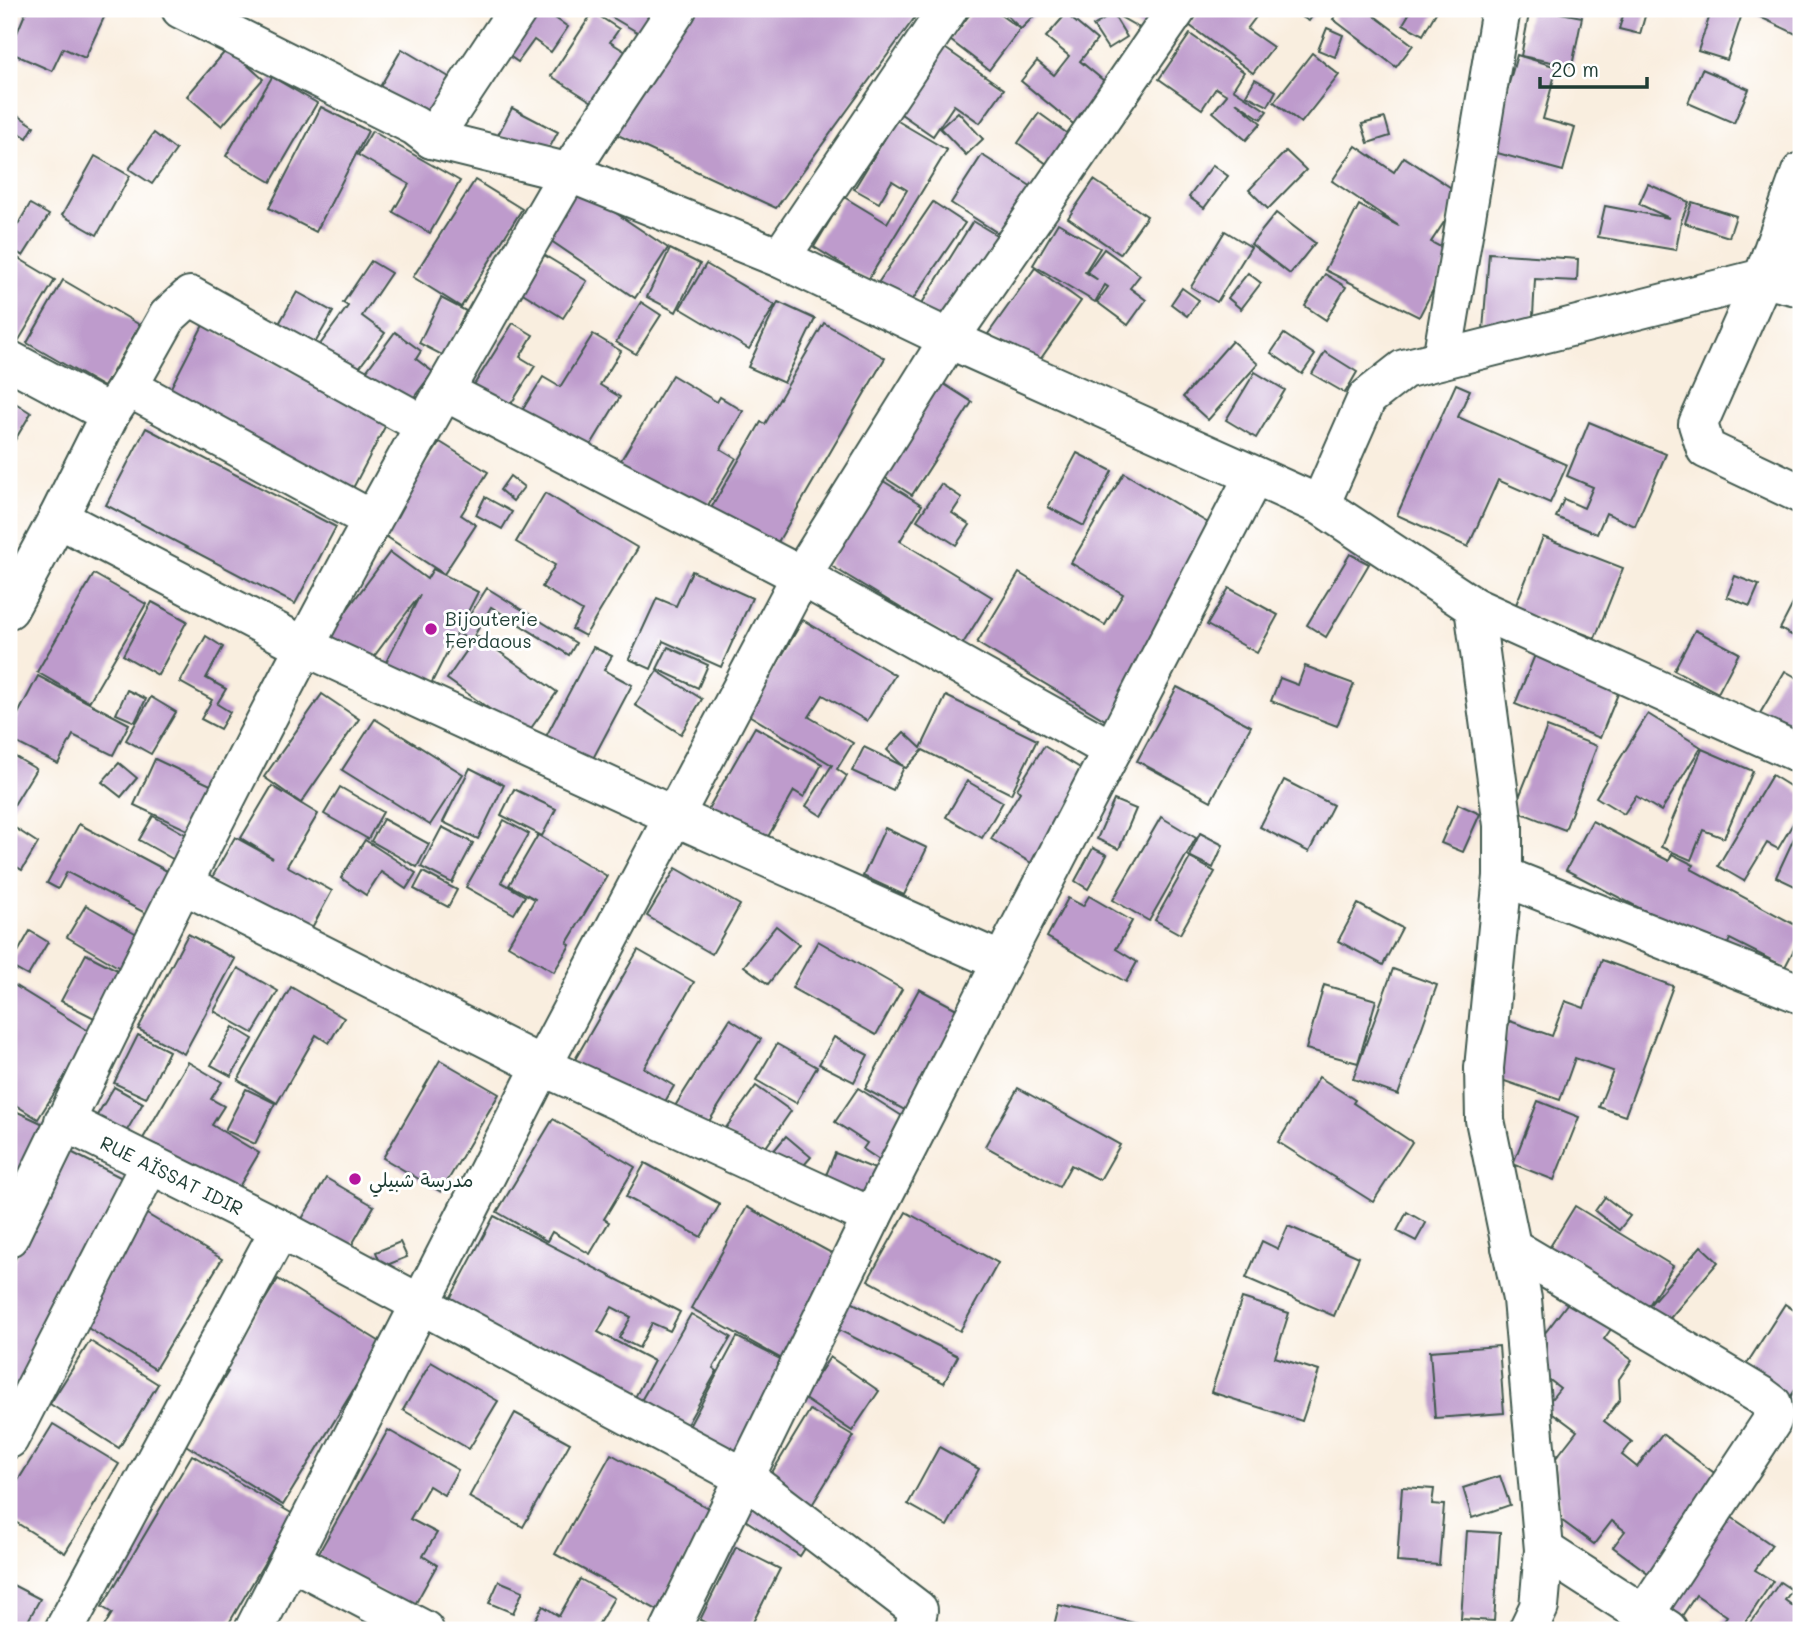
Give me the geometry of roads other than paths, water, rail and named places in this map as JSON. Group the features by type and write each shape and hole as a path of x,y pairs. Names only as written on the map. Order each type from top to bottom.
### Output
{"street":[{"path":"181,9 415,126 432,139 570,173 780,258 949,339 1320,505 1474,607 1801,754"},
{"path":"432,139 519,9"},
{"path":"9,1237 183,884 304,646 372,520 570,173 677,9"},
{"path":"780,258 948,9"},
{"path":"254,1630 542,1066 801,576 949,339 1177,9"},
{"path":"1442,359 1501,9"},
{"path":"1801,172 1763,278 1698,424 1706,449 1801,494"},
{"path":"1320,505 1367,398 1404,369 1763,278 1801,247"},
{"path":"1763,278 1801,287"},
{"path":"9,609 119,401 168,316 190,296 424,425"},
{"path":"9,360 119,401 372,520"},
{"path":"444,391 801,576 1112,750"},
{"path":"670,1630 872,1217 1254,476"},
{"path":"58,519 304,646 674,816 1002,962"},
{"path":"1474,607 1503,825 1503,876 1484,1068 1485,1120 1522,1299 1544,1550 1539,1606 1528,1630"},
{"path":"1503,876 1801,994"},
{"path":"183,884 542,1066 872,1217"},
{"name":"RUE AÏSSAT IDIR","path":"65,1121 280,1229 744,1477 918,1610 914,1630"},
{"path":"9,1439 150,1164"},
{"path":"64,1630 280,1229"},
{"path":"1511,1247 1760,1395 1772,1404 1774,1413 1772,1421 1656,1623 1544,1550"},
{"path":"290,1560 424,1630"}],"place":[{"name":"Bijouterie Ferdaous","path":"431,629"},
{"name":"مدرسة شبيلي","path":"355,1179"}]}
